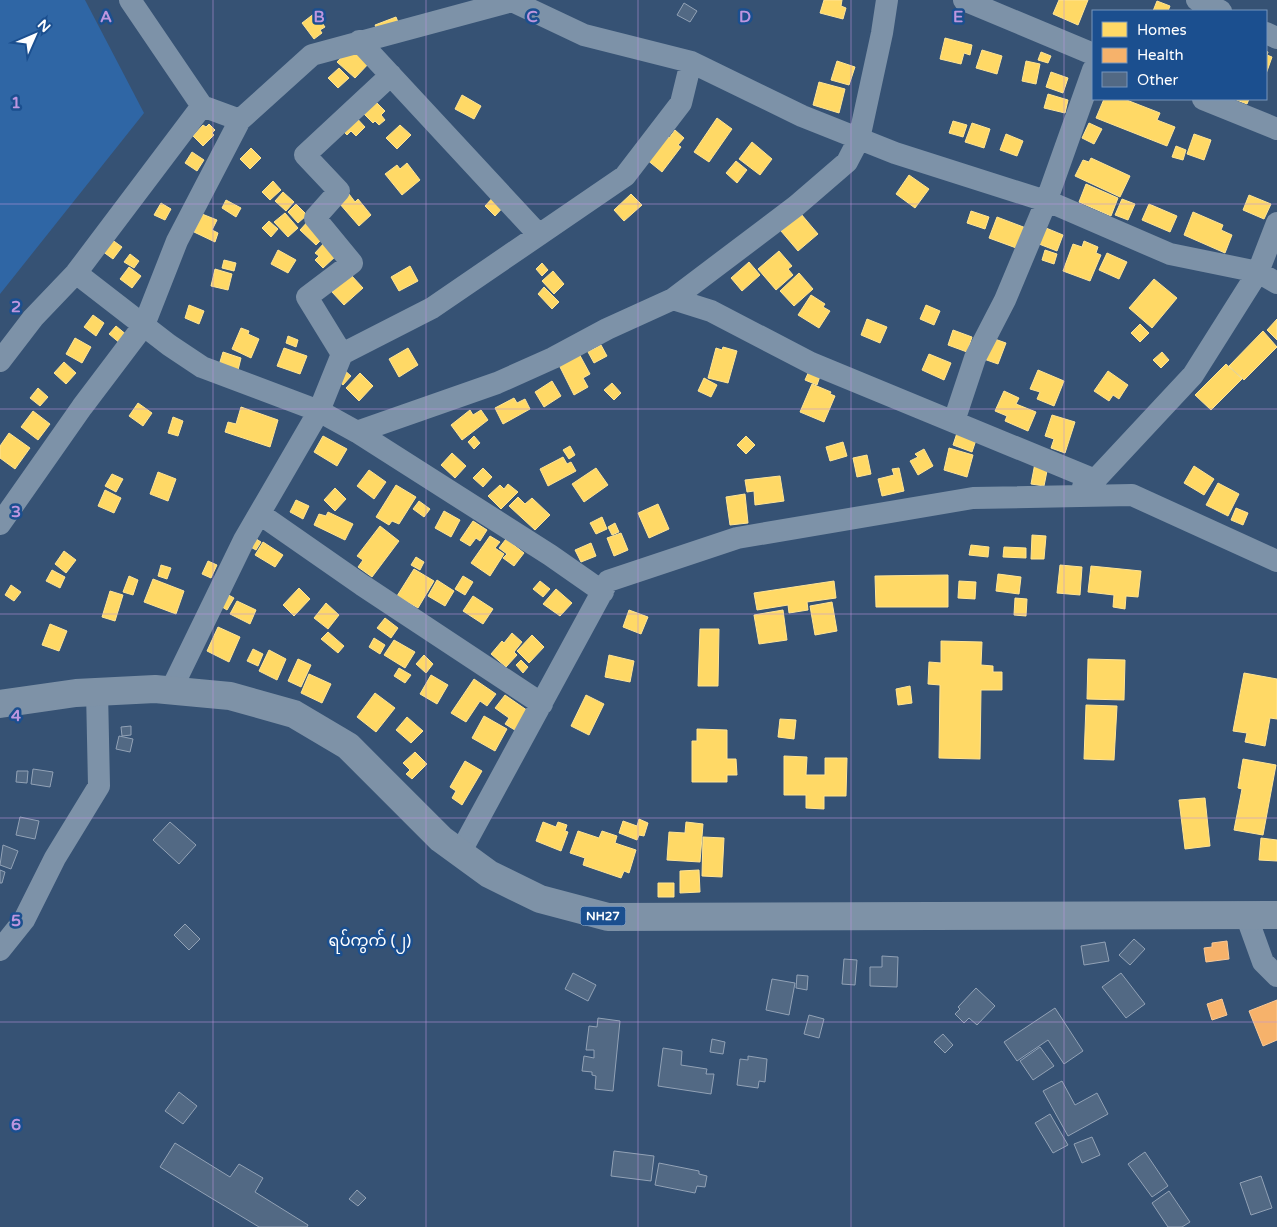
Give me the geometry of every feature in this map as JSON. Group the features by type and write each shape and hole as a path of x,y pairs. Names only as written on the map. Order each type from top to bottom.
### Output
{"highway":[{"name":"NH27","path":"0,704 97,692 155,689 230,696 294,714 348,746 441,839 489,874 540,899 608,917 1277,915"}],"street":[{"path":"130,0 202,106 240,120"},
{"path":"357,432 497,383 553,358 607,329 673,300 796,206 847,162 860,139 887,0"},
{"path":"964,0 1092,54"},
{"path":"1197,0 1218,10"},
{"path":"0,524 82,408 144,325 177,241 240,120 312,54 512,1 584,34 691,62 802,116 895,153 1046,202 1170,254 1258,272 1277,284"},
{"path":"359,41 539,235"},
{"path":"170,690 244,540 319,411 342,354 432,308 625,176 681,103 691,62"},
{"path":"954,420 975,358 1006,300 1046,202 1092,73"},
{"path":"342,354 307,298 352,263 315,218 339,191 305,155 391,75"},
{"path":"1205,100 1277,129"},
{"path":"0,361 33,318 76,273 202,106"},
{"path":"1070,496 1095,480 1193,375 1258,272 1277,223"},
{"path":"76,273 202,367 319,411 357,432 550,555 603,592"},
{"path":"673,300 711,311 811,363 954,420 1095,480"},
{"path":"460,853 608,581 737,538 973,498 1132,495 1277,561"},
{"path":"260,514 362,585 542,704"},
{"path":"0,950 24,920 55,858 99,786 97,692"},
{"path":"1246,915 1263,962 1277,976"}],"shaded area":[{"path":"0,0 85,0 144,113 0,294"}],"building: Homes":[{"path":"824,0 842,0 841,6 846,8 843,19 820,13"},
{"path":"1059,0 1088,0 1078,25 1053,14"},
{"path":"1157,1 1170,6 1168,10 1153,10"},
{"path":"315,13 325,27 320,30 322,33 314,39 302,23"},
{"path":"396,17 400,27 379,34 375,25"},
{"path":"945,38 972,45 970,55 964,53 961,64 940,59"},
{"path":"353,45 371,61 355,78 337,62"},
{"path":"982,50 1002,56 997,74 976,68"},
{"path":"1041,52 1051,56 1048,63 1038,60"},
{"path":"1267,55 1272,57 1267,71"},
{"path":"837,61 855,67 849,85 831,80"},
{"path":"1026,61 1040,64 1036,84 1022,81"},
{"path":"339,68 349,78 338,88 328,78"},
{"path":"1051,72 1068,78 1063,93 1046,87"},
{"path":"819,82 845,89 839,113 813,105"},
{"path":"1048,94 1068,100 1065,113 1044,108"},
{"path":"462,95 481,106 474,119 455,109"},
{"path":"373,99 385,111 381,115 385,120 379,125 375,121 373,123 361,111"},
{"path":"1104,100 1127,100 1160,113 1157,120 1175,127 1167,146 1096,118"},
{"path":"1237,100 1249,100 1247,104"},
{"path":"352,113 365,127 356,136 351,131 347,135 339,127"},
{"path":"717,118 732,129 709,162 694,152"},
{"path":"953,121 967,125 963,137 949,133"},
{"path":"972,123 990,129 984,148 965,142"},
{"path":"1089,123 1102,129 1094,144 1082,138"},
{"path":"209,124 215,130 212,133 214,135 203,146 193,136 203,125 206,127"},
{"path":"400,125 411,135 397,149 386,138"},
{"path":"675,130 684,138 678,145 681,147 662,172 646,159 665,134 669,138"},
{"path":"1006,134 1023,141 1017,156 1000,150"},
{"path":"1194,134 1211,140 1204,160 1187,154"},
{"path":"752,142 772,159 760,175 739,159"},
{"path":"1176,146 1186,150 1183,160 1172,157"},
{"path":"251,148 261,158 250,169 240,159"},
{"path":"192,152 204,160 197,171 185,163"},
{"path":"1091,158 1130,176 1120,197 1075,176 1083,160 1089,162"},
{"path":"736,161 747,170 737,183 726,173"},
{"path":"407,163 420,180 402,195 385,174 397,165 400,169"},
{"path":"909,175 929,189 915,208 896,194"},
{"path":"273,181 281,190 270,200 262,192"},
{"path":"1086,184 1118,198 1111,216 1079,202"},
{"path":"283,192 294,202 286,211 275,201"},
{"path":"349,194 355,202 358,199 371,215 359,226 339,203"},
{"path":"496,194 507,203 495,216 485,206"},
{"path":"631,194 642,205 624,221 614,210"},
{"path":"1249,195 1271,204 1264,219 1243,210"},
{"path":"1122,199 1135,204 1128,220 1115,215"},
{"path":"226,200 241,208 236,217 222,208"},
{"path":"161,203 171,209 165,220 154,215"},
{"path":"296,204 307,215 298,223 288,212"},
{"path":"1149,204 1177,216 1170,232 1142,220"},
{"path":"971,211 989,217 985,229 967,223"},
{"path":"1193,212 1223,225 1221,230 1232,235 1225,253 1184,235"},
{"path":"285,213 298,228 288,237 274,222"},
{"path":"202,214 217,220 212,230 218,233 215,242 194,232"},
{"path":"801,214 818,234 798,251 781,231"},
{"path":"997,217 1026,228 1019,249 989,238"},
{"path":"310,219 326,235 316,245 300,230"},
{"path":"269,221 278,229 271,237 262,228"},
{"path":"1046,228 1063,235 1057,251 1039,244"},
{"path":"111,239 122,247 113,259 102,251"},
{"path":"1084,241 1098,247 1096,253 1101,255 1090,281 1063,271 1073,244 1082,247"},
{"path":"325,242 337,255 323,268 315,260 319,256 315,253"},
{"path":"278,250 296,260 288,273 271,264"},
{"path":"1045,250 1057,254 1054,264 1042,260"},
{"path":"779,251 792,266 788,269 793,275 776,290 758,269"},
{"path":"1107,253 1127,262 1119,279 1099,270"},
{"path":"130,254 139,261 134,268 124,262"},
{"path":"224,260 236,263 234,271 222,268"},
{"path":"749,262 760,275 742,291 731,278"},
{"path":"542,263 548,270 542,276 536,269"},
{"path":"410,266 418,281 399,291 391,277"},
{"path":"129,267 141,276 132,288 120,279"},
{"path":"215,269 232,274 228,290 211,286"},
{"path":"553,271 564,284 554,294 542,281"},
{"path":"799,273 813,289 794,306 780,291"},
{"path":"351,275 363,288 344,305 332,292"},
{"path":"1154,279 1177,298 1152,328 1129,308"},
{"path":"544,287 559,302 552,309 538,294"},
{"path":"811,295 825,304 823,307 830,311 819,328 798,315"},
{"path":"189,305 204,311 199,324 185,318"},
{"path":"926,305 940,311 934,325 920,319"},
{"path":"93,315 104,323 96,336 84,327"},
{"path":"867,319 887,327 880,343 861,335"},
{"path":"1277,319 1277,340 1267,330"},
{"path":"1140,324 1149,333 1140,342 1131,333"},
{"path":"116,326 128,336 121,344 109,334"},
{"path":"241,328 249,331 248,334 259,339 251,358 232,349"},
{"path":"953,330 972,337 967,352 948,345"},
{"path":"1263,331 1277,347 1244,380 1229,366"},
{"path":"288,336 298,340 296,347 286,343"},
{"path":"989,337 1006,343 998,364 981,358"},
{"path":"75,338 91,347 82,363 66,354"},
{"path":"601,345 607,356 594,363 588,352"},
{"path":"723,347 737,351 728,383 708,378 716,348 722,350"},
{"path":"284,348 307,356 300,374 277,366"},
{"path":"408,348 418,365 399,377 389,359"},
{"path":"577,350 590,374 583,378 588,387 574,395 557,361"},
{"path":"223,352 241,358 238,370 219,365"},
{"path":"1162,352 1169,360 1161,368 1153,360"},
{"path":"929,354 951,363 944,380 922,370"},
{"path":"64,362 76,373 66,384 54,373"},
{"path":"1226,364 1242,379 1211,410 1195,395"},
{"path":"342,368 351,376 343,385 334,377"},
{"path":"1038,370 1064,381 1054,406 1037,399 1040,392 1030,389"},
{"path":"809,371 820,376 817,385 805,380"},
{"path":"1108,371 1128,385 1119,399 1113,395 1109,401 1094,391"},
{"path":"360,373 373,386 359,401 346,388"},
{"path":"704,378 717,385 711,397 698,391"},
{"path":"552,381 561,396 544,407 535,392"},
{"path":"612,383 621,393 614,400 604,390"},
{"path":"812,384 831,392 830,394 835,396 824,422 800,412"},
{"path":"38,388 48,397 40,406 30,398"},
{"path":"1004,391 1019,398 1016,404 1036,412 1028,431 1005,421 1007,416 995,411"},
{"path":"514,398 517,403 525,399 530,409 503,424 495,408"},
{"path":"138,403 152,413 143,426 129,416"},
{"path":"241,407 278,420 270,447 225,432 228,422 236,424"},
{"path":"470,410 473,415 481,410 488,420 462,440 451,425"},
{"path":"33,411 50,424 38,440 21,427"},
{"path":"1052,415 1075,422 1065,453 1051,448 1054,439 1045,436"},
{"path":"173,417 183,421 178,436 168,433"},
{"path":"9,433 30,448 15,469 0,458 0,446"},
{"path":"957,433 976,440 972,452 953,445"},
{"path":"323,436 347,449 337,466 314,452"},
{"path":"474,436 480,443 474,449 468,442"},
{"path":"746,436 755,445 746,454 737,445"},
{"path":"843,442 847,456 830,461 826,447"},
{"path":"570,446 575,455 569,459 563,450"},
{"path":"949,448 973,455 967,477 944,470"},
{"path":"924,449 933,466 918,475 910,461 918,457 915,454"},
{"path":"452,453 466,466 455,478 441,465"},
{"path":"867,455 871,474 857,477 853,458"},
{"path":"563,457 567,464 571,462 576,471 548,486 540,469"},
{"path":"1035,463 1048,466 1044,486 1031,484"},
{"path":"1194,466 1214,479 1204,495 1184,483"},
{"path":"483,468 492,477 483,487 473,478"},
{"path":"596,468 608,485 584,502 572,484"},
{"path":"899,468 904,491 882,496 878,479 894,475 892,469"},
{"path":"369,470 386,482 374,499 357,486"},
{"path":"158,472 176,479 168,501 150,494"},
{"path":"112,474 123,479 116,492 105,486"},
{"path":"780,476 784,501 755,505 754,491 747,492 745,480"},
{"path":"1218,483 1239,494 1228,516 1206,505"},
{"path":"508,484 518,492 501,509 488,496 500,485 504,489"},
{"path":"396,485 416,497 399,524 392,521 389,525 376,517"},
{"path":"335,488 346,499 335,511 324,500"},
{"path":"105,490 121,498 114,513 98,506"},
{"path":"745,494 748,523 730,525 726,497"},
{"path":"518,497 525,504 532,498 550,515 535,530 509,506"},
{"path":"296,500 309,506 303,519 290,512"},
{"path":"419,501 430,509 424,517 413,509"},
{"path":"658,504 669,529 649,538 638,513"},
{"path":"1236,508 1248,513 1243,525 1231,520"},
{"path":"444,511 460,520 451,537 435,528"},
{"path":"328,512 353,524 345,540 314,525 319,514 326,516"},
{"path":"602,517 607,529 596,534 590,523"},
{"path":"473,521 487,530 480,541 476,538 470,546 460,540"},
{"path":"615,523 619,532 612,535 608,527"},
{"path":"380,526 399,541 372,577 358,567 363,560 357,556"},
{"path":"621,533 628,550 614,556 607,538"},
{"path":"1032,535 1046,536 1044,559 1031,559"},
{"path":"490,536 500,542 495,548 504,554 490,576 471,563"},
{"path":"253,537 261,542 256,550 247,545"},
{"path":"506,539 524,553 514,566 503,558 507,554 499,548"},
{"path":"263,542 283,555 275,567 255,555"},
{"path":"591,543 596,556 581,562 575,550"},
{"path":"971,545 989,547 988,557 969,555"},
{"path":"1004,547 1026,548 1026,558 1003,557"},
{"path":"64,551 76,560 66,573 55,564"},
{"path":"416,557 424,562 420,570 411,565"},
{"path":"208,561 217,565 211,578 202,574"},
{"path":"161,565 171,568 167,579 158,576"},
{"path":"1060,565 1082,567 1080,595 1057,593"},
{"path":"1091,566 1141,571 1138,597 1126,596 1125,609 1113,607 1114,595 1088,592"},
{"path":"414,569 434,581 418,608 397,596"},
{"path":"52,570 65,577 60,588 46,581"},
{"path":"998,574 1021,577 1019,594 996,591"},
{"path":"948,575 948,607 876,607 875,576"},
{"path":"129,576 138,580 133,595 123,592"},
{"path":"463,576 473,582 465,595 455,589"},
{"path":"153,579 184,591 176,614 144,602"},
{"path":"437,580 454,591 445,606 428,596"},
{"path":"540,581 550,589 543,597 533,589"},
{"path":"834,581 836,598 807,602 808,610 789,613 788,605 757,610 754,593"},
{"path":"959,581 976,582 975,599 958,598"},
{"path":"11,585 21,592 14,601 5,595"},
{"path":"299,588 310,599 294,616 283,605"},
{"path":"556,589 572,603 560,616 543,604"},
{"path":"110,591 123,595 115,621 102,617"},
{"path":"225,593 234,598 227,610 219,605"},
{"path":"473,596 493,609 483,624 463,611"},
{"path":"1015,598 1027,599 1026,616 1014,615"},
{"path":"237,601 256,610 250,624 230,614"},
{"path":"832,602 837,631 815,635 810,606"},
{"path":"326,603 339,615 328,629 314,618"},
{"path":"629,610 648,617 641,634 623,627"},
{"path":"783,610 787,640 759,644 754,615"},
{"path":"385,618 398,628 391,638 377,628"},
{"path":"50,624 67,631 59,651 42,645"},
{"path":"218,627 240,637 229,662 207,651"},
{"path":"700,629 719,629 718,686 698,686"},
{"path":"328,632 344,646 338,653 321,639"},
{"path":"512,633 522,642 514,652 517,655 506,667 491,654"},
{"path":"532,635 544,647 529,663 517,651"},
{"path":"374,638 385,645 380,654 369,647"},
{"path":"394,640 415,652 405,668 384,655"},
{"path":"941,641 982,642 981,665 993,666 993,672 1002,672 1002,690 981,690 980,759 939,758 940,685 928,684 929,662 941,663"},
{"path":"253,649 263,654 258,666 247,661"},
{"path":"269,650 286,659 277,680 259,671"},
{"path":"424,655 433,664 426,673 416,664"},
{"path":"609,655 634,661 630,682 605,677"},
{"path":"298,659 311,665 301,687 288,681"},
{"path":"1088,659 1125,660 1124,700 1087,699"},
{"path":"521,660 528,667 523,673 516,665"},
{"path":"399,668 411,675 405,683 394,676"},
{"path":"1244,673 1277,679 1277,719 1270,718 1265,746 1245,742 1247,733 1233,731"},
{"path":"309,674 331,684 322,703 301,693"},
{"path":"431,675 448,685 437,704 420,694"},
{"path":"474,679 496,694 487,706 480,701 466,722 451,713"},
{"path":"910,686 912,703 898,705 896,689"},
{"path":"375,693 395,708 376,732 357,717"},
{"path":"505,695 531,713 518,732 505,724 509,718 495,708"},
{"path":"586,695 604,704 589,735 571,726"},
{"path":"1086,705 1117,706 1114,760 1084,759"},
{"path":"484,716 507,729 495,751 472,738"},
{"path":"407,717 423,731 411,743 396,730"},
{"path":"780,719 796,720 794,739 778,737"},
{"path":"697,729 727,730 727,759 736,759 737,775 727,775 727,782 692,782 692,741 697,741"},
{"path":"415,752 427,764 412,779 406,774 410,770 403,763"},
{"path":"784,756 807,757 806,775 825,775 825,758 847,758 846,796 824,796 824,809 806,808 806,795 784,795"},
{"path":"1243,759 1276,765 1263,835 1234,830 1242,789 1238,788"},
{"path":"465,761 482,771 462,805 452,798 456,791 450,787"},
{"path":"1205,798 1210,846 1185,849 1179,800"},
{"path":"639,819 648,823 644,836 639,835 637,840 619,833 623,821 637,826"},
{"path":"543,822 556,827 558,822 567,825 565,831 568,832 561,851 536,841"},
{"path":"686,822 703,824 700,862 667,860 669,832 685,833"},
{"path":"578,831 599,838 602,831 617,836 615,843 636,850 629,873 624,871 621,878 583,865 585,858 570,853"},
{"path":"703,837 724,838 722,877 702,876"},
{"path":"1261,838 1277,840 1277,861 1259,860"},
{"path":"699,870 700,892 680,893 680,871"},
{"path":"658,883 674,883 674,897 658,897"}],"building: Health":[{"path":"1227,941 1229,959 1206,962 1204,948 1212,947 1212,943"},
{"path":"1222,999 1227,1015 1212,1020 1207,1004"},
{"path":"1277,1000 1277,1040 1263,1046 1249,1011"}],"building: Other":[{"path":"684,3 697,11 690,22 677,15"},
{"path":"131,726 131,735 122,736 121,727"},
{"path":"119,736 133,739 130,752 116,749"},
{"path":"33,769 53,772 50,787 31,784"},
{"path":"17,771 28,771 27,783 16,782"},
{"path":"20,817 39,821 35,839 16,835"},
{"path":"170,822 196,845 179,864 153,840"},
{"path":"3,845 18,851 11,869 0,865"},
{"path":"0,870 5,872 2,883 0,883"},
{"path":"185,924 200,939 189,950 174,935"},
{"path":"1134,939 1145,949 1130,965 1119,955"},
{"path":"1105,942 1109,961 1084,965 1081,946"},
{"path":"882,956 898,957 897,987 870,986 870,967 882,967"},
{"path":"844,959 857,960 855,985 842,984"},
{"path":"573,973 596,985 588,1001 565,989"},
{"path":"1121,973 1145,1004 1126,1018 1102,987"},
{"path":"797,975 808,976 807,990 796,988"},
{"path":"772,979 795,983 789,1015 766,1010"},
{"path":"976,988 995,1006 977,1025 969,1018 964,1023 955,1014 960,1009 958,1007"},
{"path":"1055,1008 1083,1051 1064,1064 1048,1040 1017,1061 1004,1042"},
{"path":"809,1015 824,1019 819,1038 804,1034"},
{"path":"598,1018 620,1021 613,1091 595,1089 596,1076 592,1075 592,1072 582,1071 584,1056 594,1058 594,1050 586,1050 589,1026 597,1027"},
{"path":"943,1034 953,1045 945,1053 934,1042"},
{"path":"712,1039 725,1042 723,1054 710,1052"},
{"path":"1040,1047 1054,1066 1033,1080 1020,1061"},
{"path":"663,1048 682,1051 681,1065 707,1069 706,1074 714,1074 711,1094 658,1086"},
{"path":"748,1056 767,1059 765,1082 759,1081 758,1088 737,1085 740,1059 748,1060"},
{"path":"1062,1081 1075,1105 1097,1093 1108,1114 1068,1136 1043,1091"},
{"path":"179,1092 197,1106 183,1124 165,1111"},
{"path":"1050,1114 1068,1145 1053,1153 1035,1123"},
{"path":"1092,1137 1100,1155 1082,1163 1074,1144"},
{"path":"175,1143 230,1177 239,1164 263,1178 255,1192 308,1225 307,1227 259,1227 160,1167"},
{"path":"614,1151 654,1156 651,1181 611,1176"},
{"path":"1145,1152 1168,1186 1152,1197 1128,1164"},
{"path":"659,1163 699,1171 699,1174 707,1176 705,1187 697,1186 695,1193 655,1185"},
{"path":"1261,1176 1272,1208 1251,1215 1240,1183"},
{"path":"357,1190 366,1198 358,1206 349,1199"},
{"path":"1169,1191 1190,1222 1182,1227 1168,1227 1152,1203"}],"district":[{"name":"ရပ်ကွက် (၂)","path":"370,941"}]}
